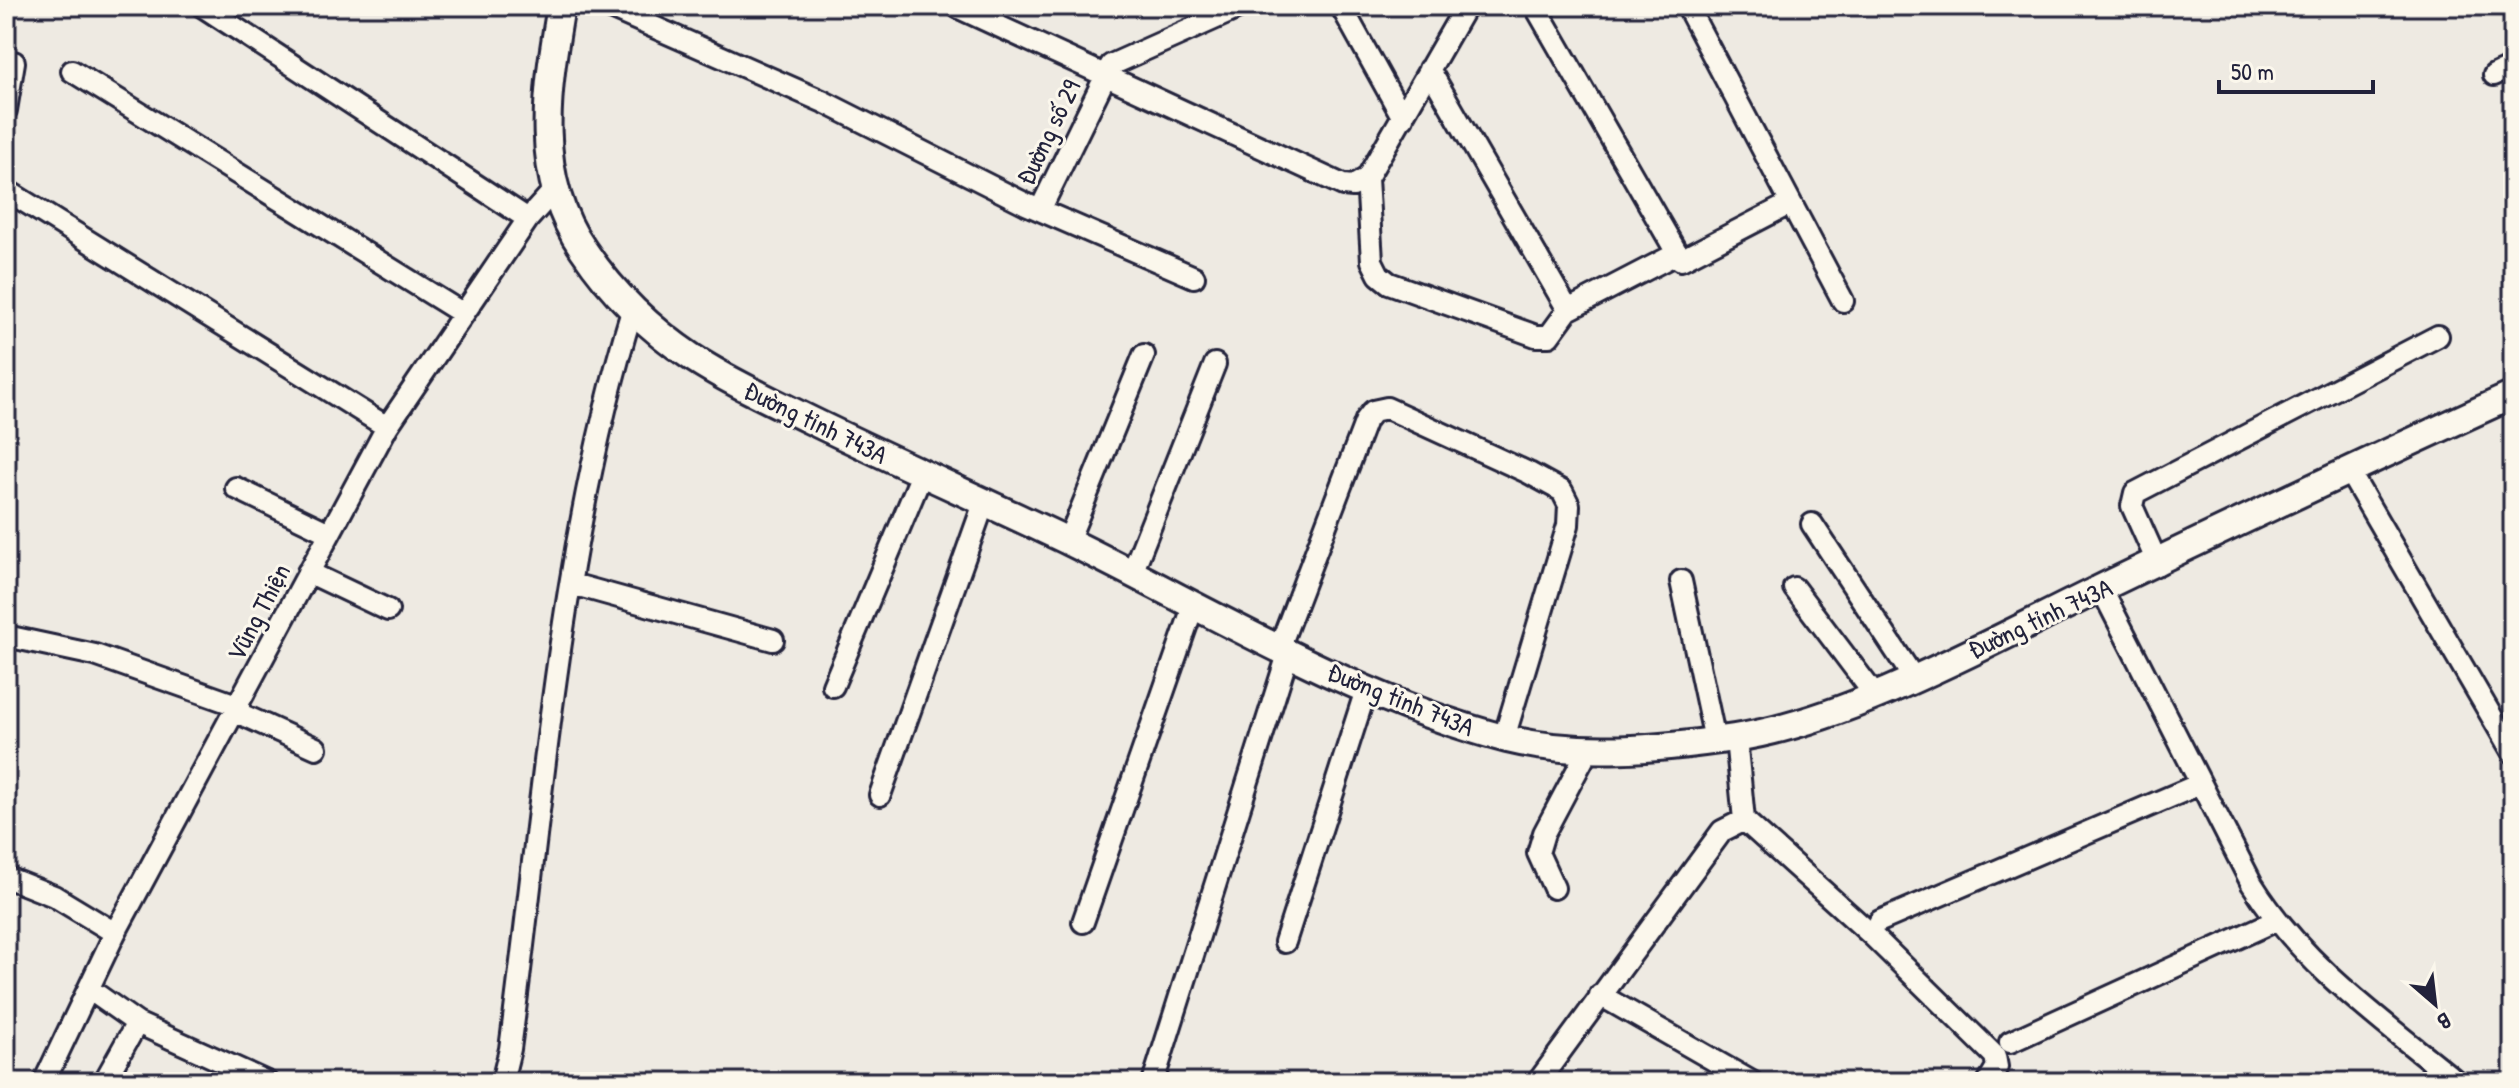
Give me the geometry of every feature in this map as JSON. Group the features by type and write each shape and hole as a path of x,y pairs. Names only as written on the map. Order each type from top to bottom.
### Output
{"main road":[{"name":"Đường tỉnh 743A","path":"561,6 546,94 548,156 555,189 565,218 580,246 632,311 697,361 743,387 1068,541 1366,690 1504,738 1588,750 1725,739 1775,729 1913,677 2513,395"}],"street":[{"path":"202,6 528,219"},
{"path":"606,6 824,102 1040,210 1194,277"},
{"name":"Đường số 29","path":"1040,210 1104,77 1118,60 1184,35 1243,6"},
{"path":"1341,6 1403,118"},
{"path":"959,8 1343,185 1353,186 1367,178 1466,6"},
{"path":"1535,6 1681,260 1791,203"},
{"path":"1687,6 1843,301"},
{"path":"6,110 14,62"},
{"path":"1429,69 1568,310"},
{"path":"72,71 462,313"},
{"path":"1367,178 1372,261 1379,275 1389,283 1536,336 1549,336 1568,310 1676,254"},
{"name":"Vũng Thiện","path":"44,1082 115,933 387,427 528,219 555,189"},
{"path":"6,190 387,427"},
{"path":"502,1082 510,1049 572,584 606,408 632,311"},
{"path":"2158,564 2132,506 2135,493 2438,336"},
{"path":"1068,541 1144,355"},
{"path":"1132,573 1215,364"},
{"path":"1153,1082 1285,649 1366,420 1373,411 1387,408 1529,473 1562,491 1569,505 1568,525 1504,738"},
{"path":"2350,473 2506,723 2513,753"},
{"path":"833,686 922,474"},
{"path":"236,488 329,533"},
{"path":"880,795 984,503"},
{"path":"1812,524 1913,677"},
{"path":"308,572 388,610"},
{"path":"1681,581 1744,820 1873,936 1995,1056 1997,1067 1988,1082"},
{"path":"572,584 773,640"},
{"path":"1794,588 1874,694"},
{"path":"2101,588 2200,784 2275,921 2327,975 2457,1082"},
{"path":"1083,922 1194,604"},
{"path":"6,636 95,655 238,709 316,748"},
{"path":"1285,942 1366,690"},
{"path":"1554,888 1538,853 1544,833 1588,750"},
{"path":"1880,921 2200,784"},
{"path":"1538,1082 1722,831 1744,820"},
{"path":"6,877 54,896 115,933"},
{"path":"2010,1042 2275,921"},
{"path":"89,989 137,1023 267,1082"},
{"path":"1600,995 1752,1082"},
{"path":"104,1082 137,1023"}]}
